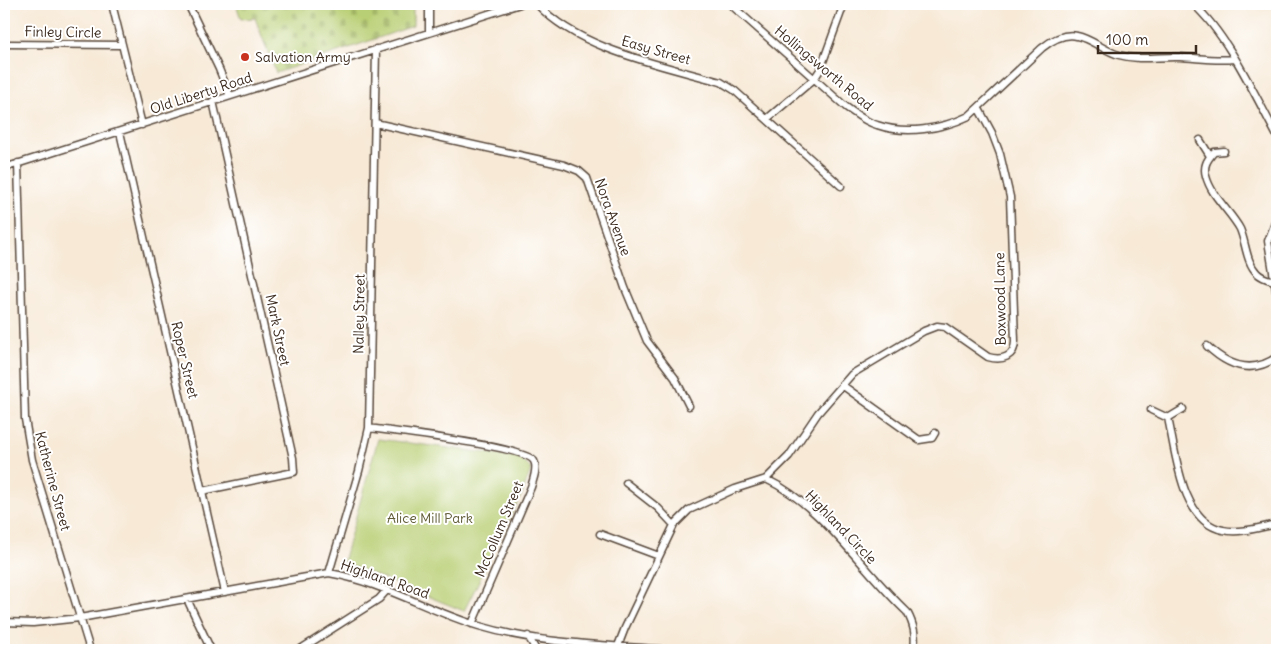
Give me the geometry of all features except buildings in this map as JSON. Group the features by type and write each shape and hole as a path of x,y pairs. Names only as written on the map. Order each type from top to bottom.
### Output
{"street":[{"path":"112,4 142,125"},
{"path":"188,4 219,68 230,96"},
{"path":"429,4 429,33"},
{"name":"Old Liberty Road","path":"4,168 520,4"},
{"name":"Easy Street","path":"536,4 569,28 622,55 721,82 734,90 768,118 841,186"},
{"name":"Hollingsworth Road","path":"730,4 846,107 878,126 898,129 928,128 956,123 979,109 1053,39 1064,36 1076,36 1116,54 1133,59 1180,57 1216,61 1234,59"},
{"path":"768,118 814,78 820,70 844,4"},
{"path":"1193,4 1212,22 1277,136"},
{"name":"Finley Circle","path":"4,44 121,44"},
{"name":"Nalley Street","path":"329,573 363,456 369,428 376,49"},
{"name":"Mark Street","path":"202,492 294,472 293,458 258,294 214,101"},
{"name":"Boxwood Lane","path":"766,479 789,456 818,413 852,374 882,354 937,326 953,332 988,357 1003,359 1013,352 1015,341 1010,197 1000,154 992,132 979,109"},
{"name":"Nora Avenue","path":"375,123 549,162 579,171 587,178 625,288 648,341 675,378 689,406"},
{"name":"Roper Street","path":"120,132 225,592"},
{"path":"1200,140 1210,156"},
{"path":"1224,151 1214,152 1210,156 1205,164 1206,176 1239,228 1250,261 1256,272 1263,278 1274,281"},
{"name":"Katherine Street","path":"18,163 25,419 32,460 90,650"},
{"path":"1277,218 1268,241 1277,296"},
{"path":"1207,346 1225,361 1245,368 1265,365 1277,358"},
{"path":"842,385 919,440 932,438 935,433"},
{"path":"1168,418 1183,409"},
{"path":"1152,410 1168,418 1189,503 1204,522 1224,530 1277,524"},
{"name":"McCollum Street","path":"369,428 503,448 529,456 534,461 535,469 531,487 472,624"},
{"path":"618,646 674,525 689,510 735,489 766,479"},
{"name":"Highland Circle","path":"766,479 788,492 809,509 907,612 913,623 915,633 914,650"},
{"path":"626,484 658,508 674,525"},
{"path":"600,534 659,556"},
{"name":"Highland Road","path":"4,622 33,623 80,618 329,573 387,590 472,624 528,636 667,650"},
{"path":"299,650 379,599 387,590"},
{"path":"187,599 211,650"},
{"path":"528,636 536,650"}],"green space":[{"path":"236,4 413,4 413,26 276,73 255,18 241,19"},
{"name":"Alice Mill Park","path":"378,439 519,457 531,469 523,492 464,611 343,562"}],"place":[{"name":"Salvation Army","path":"245,57"}]}
